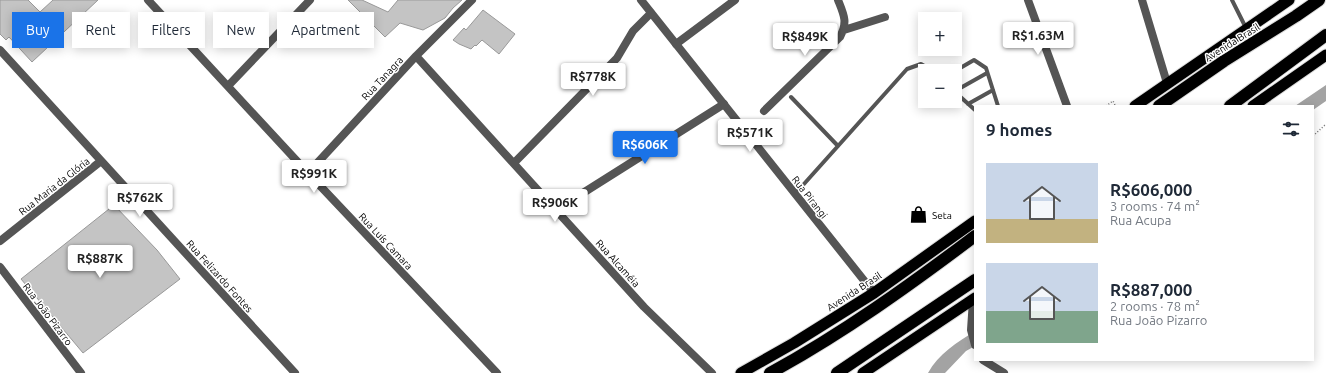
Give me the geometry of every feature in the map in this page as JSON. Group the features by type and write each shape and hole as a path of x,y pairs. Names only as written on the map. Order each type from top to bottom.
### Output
{"highway":[{"name":"Avenida Brasil","path":"1136,105 1246,28 1289,0"},
{"name":"Avenida Brasil","path":"1160,105 1224,61 1319,0"},
{"path":"1231,105 1326,35"},
{"path":"1254,105 1326,55"},
{"name":"Avenida Brasil","path":"741,373 794,343 874,293 974,222"},
{"path":"770,373 836,334 894,295 974,237"},
{"path":"837,373 974,281"},
{"path":"863,373 974,299"}],"street":[{"name":"Rua Luís Camara","path":"148,0 308,173 497,373"},
{"path":"228,86 310,0"},
{"name":"Rua Tanagra","path":"308,173 416,56 472,0"},
{"name":"Rua Pirangi","path":"641,0 874,293"},
{"path":"676,44 735,0"},
{"path":"764,110 840,37 846,22 838,0"},
{"path":"1028,0 1066,105"},
{"path":"1142,0 1167,83"},
{"path":"514,163 618,58 633,31 651,13"},
{"path":"844,30 885,16"},
{"name":"Rua Felizardo Fontes","path":"0,50 295,373"},
{"name":"Rua Alcaméia","path":"416,56 644,307 712,373"},
{"path":"556,210 724,104"},
{"name":"Rua Maria da Glória","path":"0,242 102,161"},
{"name":"Rua João Pizarro","path":"0,267 81,373"},
{"path":"974,299 971,330 974,341"},
{"path":"985,361 1004,373"}],"lane":[{"path":"1232,0 1246,28"},
{"path":"962,67 974,60 986,68 998,105"},
{"path":"795,194 907,69 918,65"},
{"path":"962,87 987,73"},
{"path":"968,104 993,90"},
{"path":"791,97 838,146"},
{"path":"962,98 974,109"}],"path":[{"path":"1107,105 1113,101 1115,105"},
{"path":"1314,135 1326,124"}],"shaded area":[{"path":"1326,85 1326,101 1314,109 1314,105 1296,105"},
{"path":"974,332 974,347 966,351 945,373 928,373 937,360 955,344"}],"building":[{"path":"0,0 28,0 40,12 12,12 12,40 9,37 6,40 0,34"},
{"path":"53,0 98,0 85,12 72,12 72,24 64,32 64,12 40,12"},
{"path":"348,0 362,0 388,12 398,0 462,0 445,18 423,30 400,23 385,37 374,26 374,12 360,12"},
{"path":"483,10 515,34 499,54 482,40 471,49 453,40 464,28 466,30"},
{"path":"19,48 47,48 32,62"},
{"path":"114,205 157,250 180,279 83,353 21,279"}],"place":[{"name":"Seta","path":"919,215"}]}
